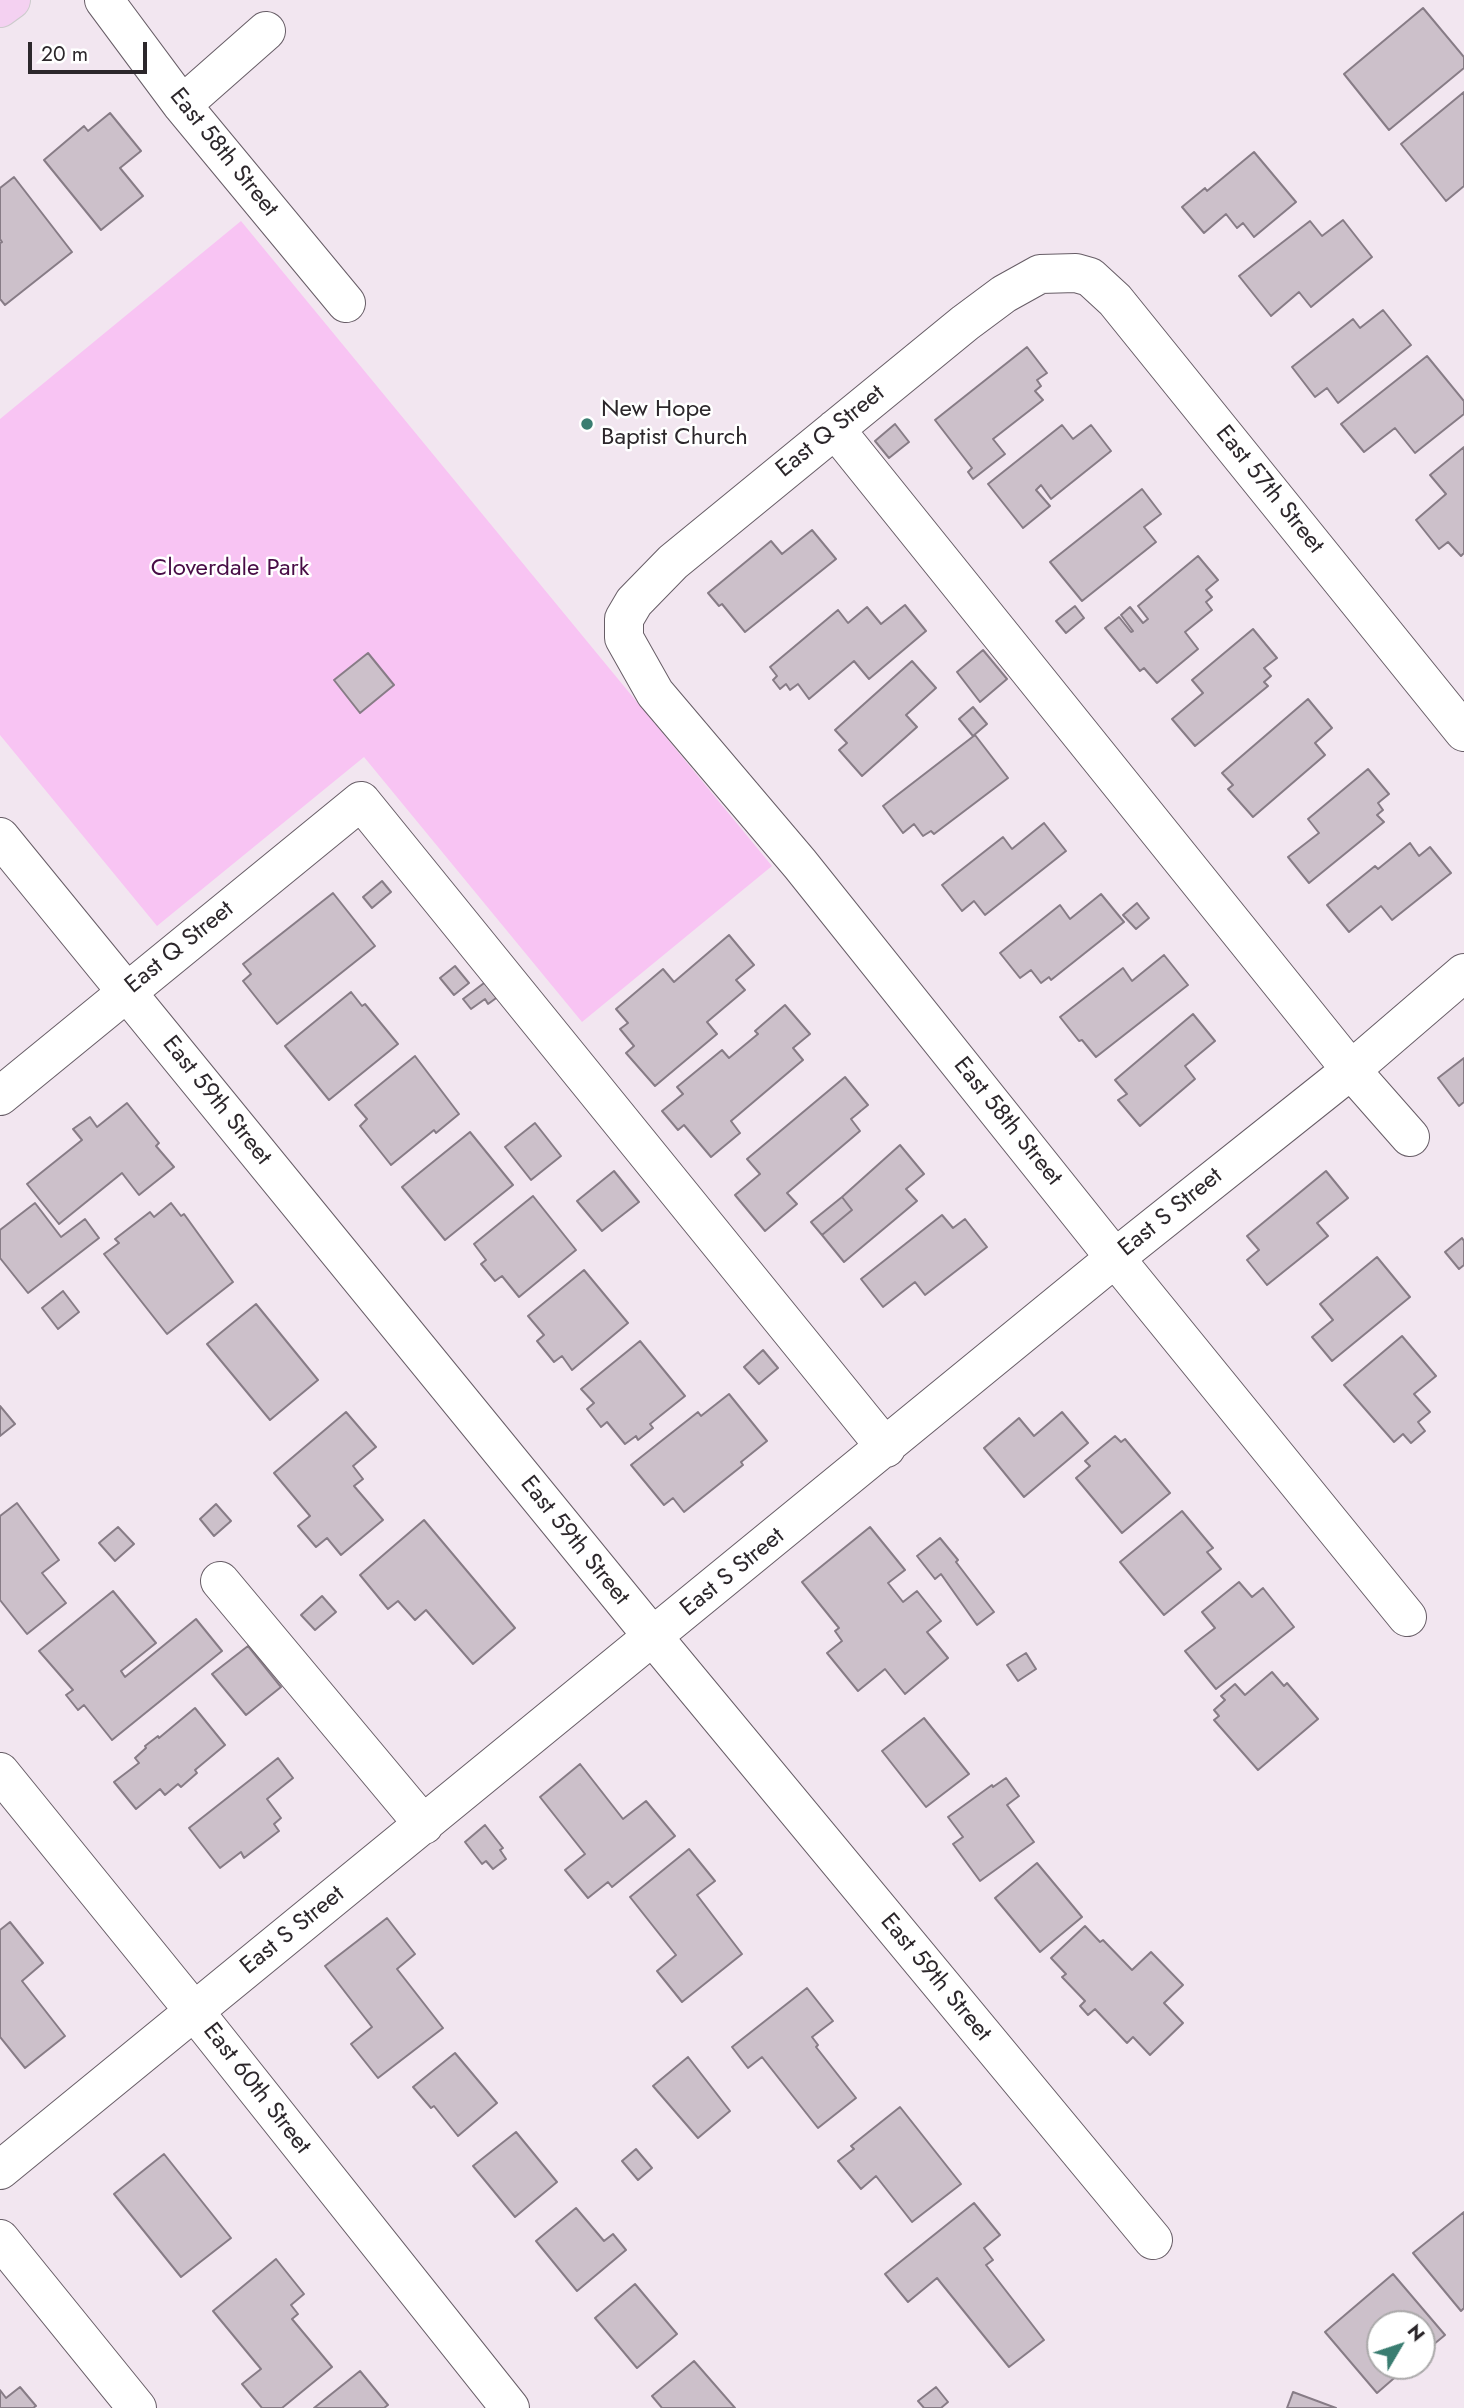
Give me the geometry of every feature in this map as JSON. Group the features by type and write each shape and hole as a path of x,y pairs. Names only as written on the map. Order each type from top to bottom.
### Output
{"main road":[{"path":"0,8 11,0"}],"street":[{"name":"East 58th Street","path":"104,0 182,105 346,303"},
{"path":"182,105 266,31"},
{"name":"East Q Street","path":"624,619 634,602 673,562 965,323 1004,294 1040,275 1058,272"},
{"name":"East 57th Street","path":"1058,272 1090,277 1115,300 1464,732"},
{"path":"835,429 1351,1070 1409,1137"},
{"name":"East 58th Street","path":"624,619 624,638 655,693 800,864 1407,1617"},
{"name":"East Q Street","path":"0,1096 360,801 886,1448"},
{"name":"East 59th Street","path":"0,837 654,1638 1153,2240"},
{"name":"East S Street","path":"0,2170 654,1638 1115,1258 1351,1070 1464,973"},
{"path":"219,1581 424,1825"},
{"name":"East 60th Street","path":"0,1772 510,2408"},
{"path":"0,2239 137,2408"}],"green space":[{"name":"Cloverdale Park","path":"241,221 772,866 582,1022 364,757 157,926 0,735 0,419"}],"building":[{"path":"1423,8 1464,57 1464,68 1389,130 1344,74"},
{"path":"1464,92 1464,186 1446,201 1401,144"},
{"path":"110,113 141,151 120,168 143,196 101,230 44,160 84,126 88,131"},
{"path":"1254,152 1296,202 1254,237 1243,223 1237,228 1226,214 1204,233 1182,207 1205,188 1207,191"},
{"path":"14,177 72,252 5,305 0,299 0,188"},
{"path":"1343,220 1372,257 1311,307 1299,292 1271,316 1239,276 1310,221 1322,236"},
{"path":"1383,310 1411,345 1338,403 1327,388 1315,397 1292,367 1353,319 1360,328"},
{"path":"1027,347 1047,373 1037,380 1041,386 1035,391 1043,400 993,439 1005,454 973,479 968,472 972,468 935,420"},
{"path":"1427,356 1464,401 1464,414 1415,453 1395,428 1364,452 1341,424"},
{"path":"895,424 909,442 889,458 875,441"},
{"path":"1062,425 1073,439 1091,425 1111,451 1051,499 1041,485 1036,490 1050,506 1023,528 988,484"},
{"path":"1464,447 1464,553 1461,556 1448,542 1439,549 1416,520 1446,494 1430,475"},
{"path":"1142,489 1161,514 1144,527 1156,542 1082,601 1050,562"},
{"path":"812,530 836,559 745,632 722,604 719,606 708,593 771,541 782,554"},
{"path":"1198,556 1218,580 1206,590 1212,597 1206,602 1212,610 1185,632 1198,649 1157,683 1144,668 1140,671 1105,628 1119,617 1131,632 1133,631 1121,615 1130,607 1143,623 1148,619 1138,606"},
{"path":"905,605 926,631 869,679 854,661 809,699 798,684 790,690 786,684 780,689 773,680 777,676 770,667 838,610 848,623 867,607 881,624"},
{"path":"1075,606 1084,618 1066,633 1056,621"},
{"path":"1253,629 1277,658 1264,668 1271,676 1264,682 1268,686 1195,746 1172,719 1203,693 1192,680"},
{"path":"983,650 1007,679 980,702 957,672"},
{"path":"368,653 394,685 360,713 334,680"},
{"path":"912,661 936,688 906,715 917,727 862,776 839,750 847,743 835,730"},
{"path":"1308,699 1332,728 1315,743 1325,755 1253,817 1228,789 1233,785 1222,773"},
{"path":"973,707 987,724 973,736 959,719"},
{"path":"975,735 1008,778 934,834 931,831 923,836 914,824 903,833 883,806"},
{"path":"1368,769 1389,794 1378,803 1383,810 1377,815 1384,822 1309,883 1288,857 1319,833 1308,819"},
{"path":"1044,823 1066,851 985,915 974,901 962,911 942,885 1003,837 1012,849"},
{"path":"1410,843 1419,856 1430,847 1451,873 1392,920 1381,906 1349,932 1327,905 1375,866 1378,869"},
{"path":"382,881 391,892 372,908 363,897"},
{"path":"333,893 375,946 277,1024 243,981 251,974 243,964"},
{"path":"1101,894 1124,922 1051,980 1049,977 1041,983 1031,970 1020,978 1000,953 1060,905 1070,919"},
{"path":"1137,903 1149,918 1136,929 1123,915"},
{"path":"729,935 754,965 736,980 745,990 707,1022 717,1034 655,1086 626,1053 634,1046 620,1029 628,1023 616,1009 663,969 674,982"},
{"path":"1164,955 1188,985 1096,1057 1060,1017 1123,968 1132,981"},
{"path":"455,966 469,983 454,995 440,978"},
{"path":"488,980 499,996 488,1004 485,999 471,1009 463,999"},
{"path":"351,992 362,1006 365,1004 398,1044 329,1100 285,1046"},
{"path":"785,1005 810,1034 793,1048 803,1060 731,1121 740,1133 711,1157 684,1125 678,1130 662,1111 683,1094 677,1087 722,1050 729,1058 758,1034 755,1031"},
{"path":"1193,1014 1215,1041 1185,1066 1195,1079 1140,1126 1118,1100 1127,1094 1115,1080"},
{"path":"415,1056 459,1114 436,1133 434,1130 391,1165 360,1126 367,1119 355,1105"},
{"path":"1464,1058 1464,1102 1459,1106 1438,1078"},
{"path":"845,1077 868,1105 851,1119 860,1131 787,1193 797,1204 765,1231 735,1195 760,1174 747,1159"},
{"path":"127,1103 159,1143 156,1146 174,1167 139,1195 122,1173 59,1224 27,1184 82,1140 73,1129 90,1117 97,1127"},
{"path":"535,1123 561,1156 531,1180 505,1147"},
{"path":"470,1132 513,1185 445,1240 402,1187"},
{"path":"900,1145 924,1174 906,1189 917,1201 844,1262 822,1235 852,1210 842,1197"},
{"path":"614,1171 639,1202 602,1231 577,1201"},
{"path":"1326,1171 1348,1198 1317,1223 1328,1236 1267,1285 1247,1260 1259,1250 1247,1236"},
{"path":"533,1196 576,1250 519,1297 502,1276 495,1281 481,1264 486,1260 474,1244"},
{"path":"842,1197 852,1210 822,1235 811,1222"},
{"path":"35,1203 61,1237 85,1219 99,1238 28,1293 0,1258 0,1230"},
{"path":"171,1203 181,1216 184,1214 233,1282 167,1334 104,1254 119,1243 115,1239 150,1212 154,1217"},
{"path":"942,1215 953,1228 965,1219 987,1247 925,1295 915,1282 883,1307 861,1279"},
{"path":"1462,1238 1464,1265 1459,1269 1445,1252"},
{"path":"1377,1257 1410,1297 1332,1361 1312,1337 1333,1320 1320,1304"},
{"path":"584,1270 628,1323 572,1370 562,1356 554,1362 537,1341 544,1335 528,1316"},
{"path":"63,1291 79,1312 58,1329 42,1308"},
{"path":"256,1304 318,1380 270,1420 207,1344"},
{"path":"1402,1336 1436,1376 1414,1394 1430,1412 1418,1422 1425,1431 1411,1443 1403,1434 1394,1442 1344,1385"},
{"path":"640,1341 685,1396 650,1424 653,1428 638,1440 636,1436 625,1444 607,1422 601,1427 587,1409 594,1403 581,1389"},
{"path":"763,1350 778,1368 759,1384 744,1367"},
{"path":"729,1394 767,1441 741,1462 743,1465 684,1512 673,1498 664,1505 631,1465 698,1412 701,1416"},
{"path":"0,1406 15,1424 0,1436"},
{"path":"346,1412 376,1447 353,1466 363,1479 354,1486 383,1520 341,1555 327,1538 316,1547 298,1526 310,1516 274,1473"},
{"path":"1062,1412 1088,1443 1024,1497 984,1448 1019,1418 1034,1436"},
{"path":"1115,1436 1121,1442 1125,1439 1170,1493 1122,1533 1076,1478 1090,1466 1085,1461"},
{"path":"17,1503 59,1560 42,1573 66,1603 27,1634 0,1600 0,1516"},
{"path":"216,1504 231,1521 214,1536 200,1519"},
{"path":"1182,1511 1213,1548 1207,1552 1221,1569 1164,1615 1120,1562"},
{"path":"424,1520 515,1628 473,1664 426,1610 415,1620 398,1601 388,1609 360,1575"},
{"path":"118,1527 134,1544 115,1561 99,1543"},
{"path":"870,1527 905,1570 888,1583 903,1602 917,1591 941,1621 927,1632 948,1658 905,1694 885,1669 858,1691 827,1653 842,1641 835,1631 839,1628 802,1582"},
{"path":"940,1538 994,1612 977,1625 941,1574 935,1579 917,1556"},
{"path":"1239,1582 1252,1597 1263,1588 1294,1627 1216,1689 1185,1651 1215,1628 1202,1612"},
{"path":"113,1591 156,1643 121,1671 125,1677 196,1619 222,1651 112,1740 84,1705 78,1710 66,1695 73,1690 39,1651"},
{"path":"322,1596 336,1612 315,1630 301,1615"},
{"path":"248,1646 281,1687 246,1715 212,1674"},
{"path":"1026,1653 1036,1669 1018,1681 1007,1665"},
{"path":"1272,1672 1284,1686 1287,1683 1318,1719 1258,1770 1214,1720 1219,1716 1214,1710 1225,1700 1221,1696 1235,1684 1245,1695"},
{"path":"195,1708 225,1745 195,1770 197,1773 181,1787 178,1784 165,1795 160,1789 136,1809 114,1782 139,1763 135,1758 145,1746 158,1736 159,1738"},
{"path":"924,1718 969,1774 926,1807 882,1751"},
{"path":"278,1758 293,1778 267,1799 281,1818 274,1824 279,1831 244,1858 241,1852 220,1868 189,1828"},
{"path":"580,1764 623,1819 646,1801 675,1836 612,1887 608,1882 588,1898 565,1870 585,1854 540,1797"},
{"path":"1006,1778 1019,1796 1007,1805 1034,1842 980,1881 953,1844 963,1837 948,1817"},
{"path":"485,1825 503,1848 500,1850 506,1859 493,1869 486,1861 482,1864 465,1842"},
{"path":"689,1849 715,1881 697,1895 742,1954 682,2002 657,1971 676,1955 630,1897"},
{"path":"1037,1863 1082,1917 1040,1952 995,1898"},
{"path":"387,1918 415,1954 397,1969 443,2028 378,2078 351,2044 372,2027 325,1966"},
{"path":"10,1922 43,1963 22,1981 65,2036 25,2068 0,2037 0,1930"},
{"path":"1085,1926 1132,1970 1151,1952 1183,1985 1164,2003 1183,2023 1150,2055 1133,2037 1127,2043 1095,2009 1088,2015 1080,2006 1085,2001 1062,1977 1066,1974 1051,1958"},
{"path":"807,1988 833,2021 812,2037 818,2045 816,2047 856,2098 818,2128 762,2057 748,2068 732,2047"},
{"path":"455,2053 497,2103 458,2136 434,2106 431,2108 413,2087"},
{"path":"688,2057 730,2111 698,2138 653,2086"},
{"path":"900,2107 961,2184 912,2222 876,2176 861,2189 838,2161 854,2149 851,2146"},
{"path":"516,2132 557,2182 515,2217 473,2166"},
{"path":"636,2149 652,2168 638,2180 622,2161"},
{"path":"164,2154 231,2238 181,2277 114,2194"},
{"path":"974,2203 1000,2235 984,2248 993,2260 986,2265 1044,2340 1009,2367 937,2278 908,2302 885,2274"},
{"path":"576,2208 604,2241 613,2234 626,2250 577,2291 536,2241"},
{"path":"1464,2212 1464,2308 1461,2311 1413,2253"},
{"path":"276,2259 304,2294 291,2305 298,2314 292,2319 332,2367 282,2408 262,2408 242,2384 261,2369 213,2311"},
{"path":"1393,2274 1424,2310 1366,2310 1366,2380 1392,2380 1377,2393 1325,2332"},
{"path":"635,2284 677,2334 637,2368 595,2318"},
{"path":"1436,2324 1445,2335 1436,2342"},
{"path":"694,2361 735,2408 662,2408 652,2396"},
{"path":"360,2371 388,2405 384,2408 314,2408"},
{"path":"20,2387 36,2406 0,2408 0,2390 6,2398"},
{"path":"936,2387 948,2402 941,2408 924,2408 918,2401"},
{"path":"1293,2392 1336,2408 1287,2408"}],"place":[{"name":"New Hope Baptist Church","path":"587,424"}]}
